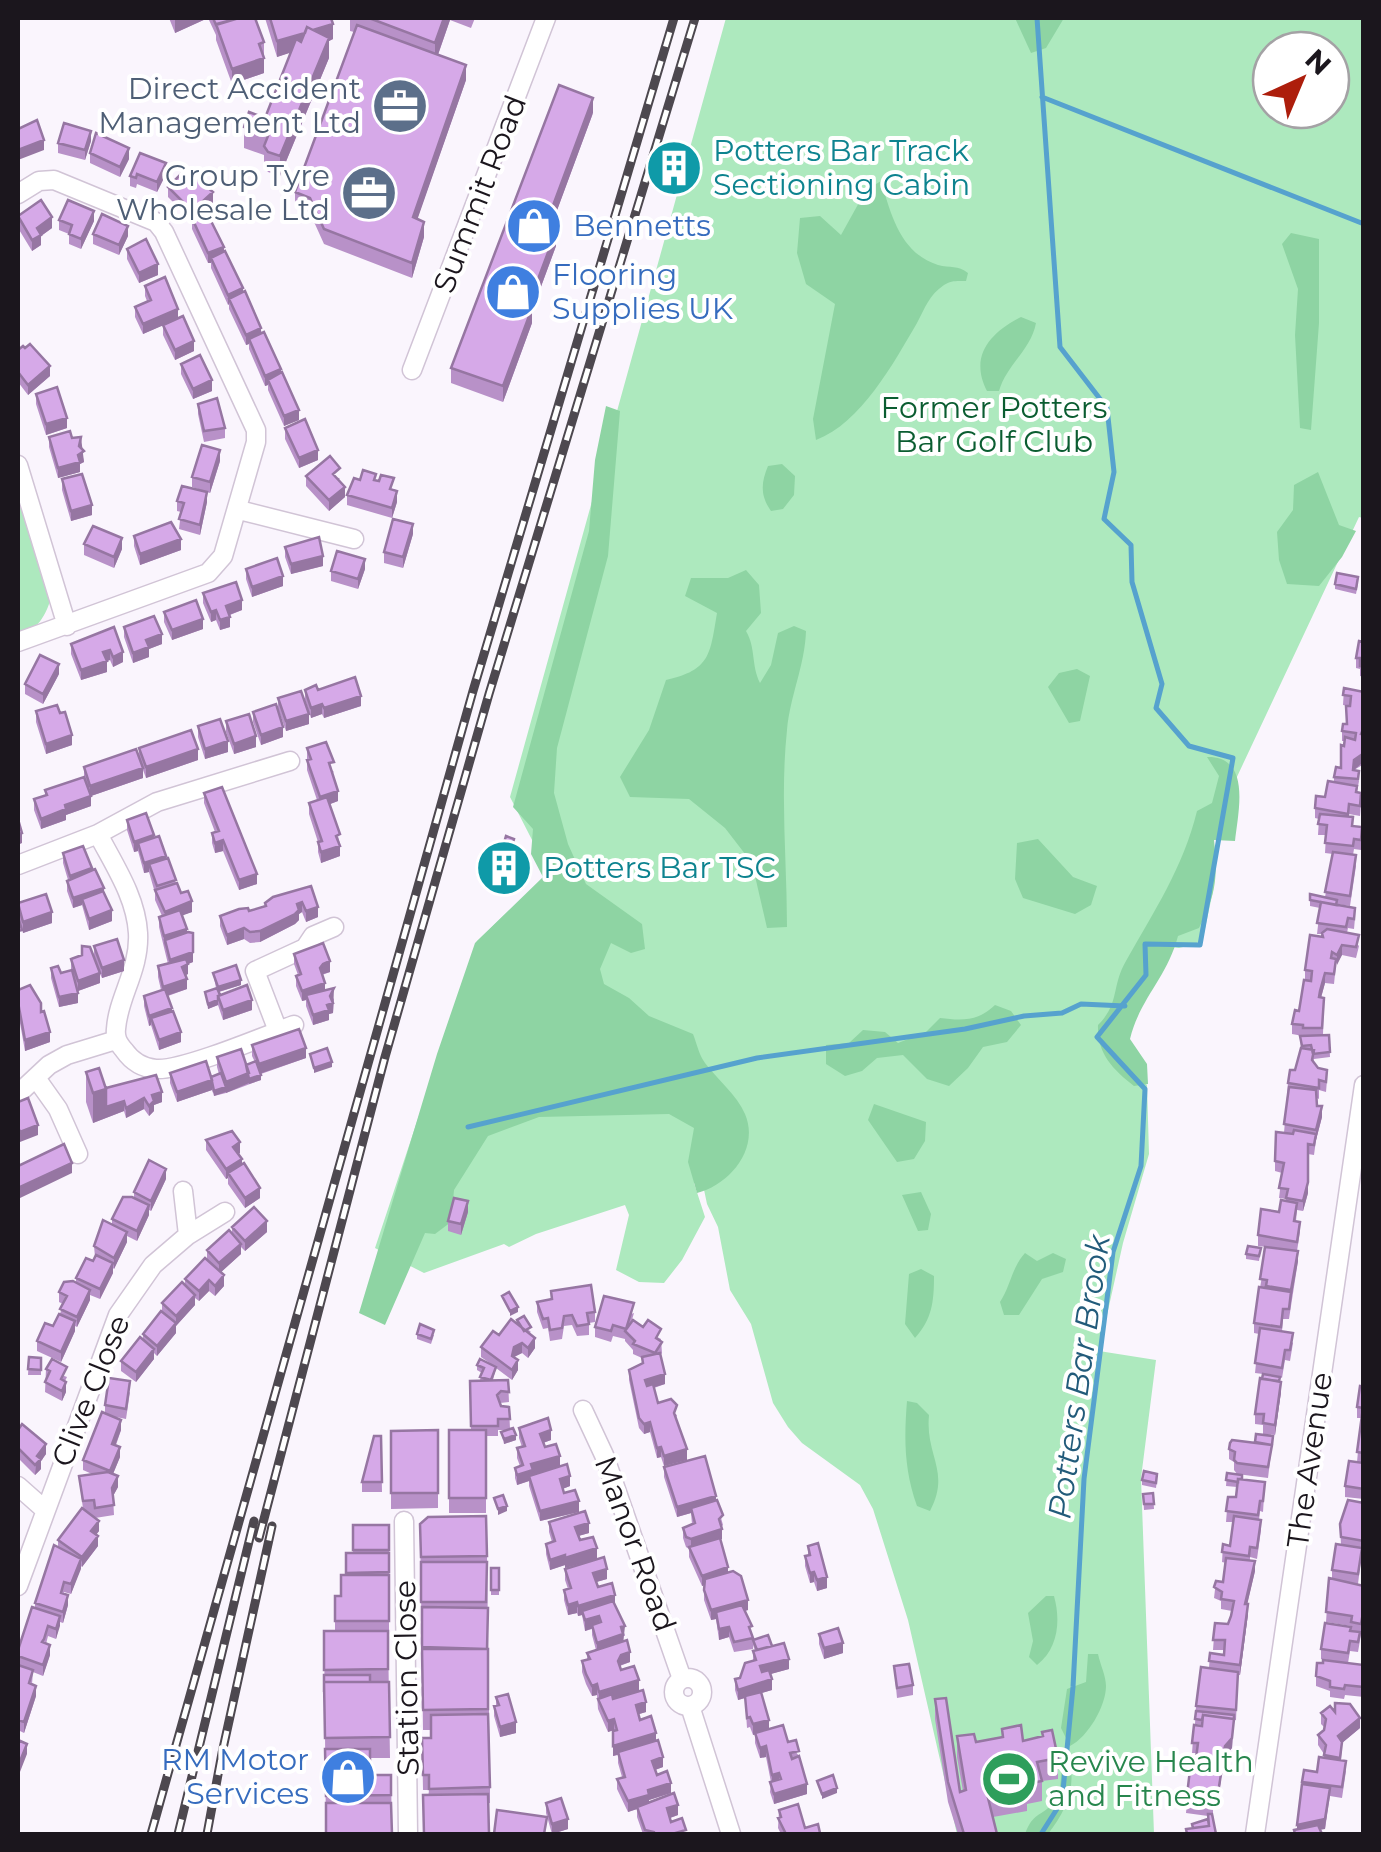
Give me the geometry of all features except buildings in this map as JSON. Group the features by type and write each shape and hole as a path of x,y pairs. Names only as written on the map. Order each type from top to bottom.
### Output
{"street":[{"name":"Summit Road","path":"412,370 546,18"},
{"path":"18,194 39,181 52,179 150,219 160,227 256,430 239,510 223,556 208,573 18,642"},
{"path":"18,465 66,626"},
{"path":"239,510 354,539"},
{"path":"18,865 98,834 157,802 290,761"},
{"path":"98,834 130,898 138,936 135,968 116,1026 116,1040 132,1060 160,1070 286,1028 255,971 305,948 314,936 334,928"},
{"path":"18,1094 67,1055 116,1040"},
{"path":"36,1078 58,1108 78,1154"},
{"name":"The Avenue","path":"1256,1834 1364,1085"},
{"path":"183,1191 188,1235"},
{"name":"Clive Close","path":"18,1586 118,1315 153,1265 188,1235 225,1212"},
{"name":"Manor Road","path":"584,1410 635,1540 682,1680 692,1678 702,1688 699,1702 690,1706 731,1834"},
{"name":"Clive Close","path":"18,1486 44,1509"},
{"name":"Station Close","path":"404,1521 408,1834"}],"green space":[{"name":"Former Potters Bar Golf Club","path":"726,18 1363,18 1363,518 1359,517 1212,830 1213,891 1203,938 1179,948 1153,945 1152,967 1097,1035 1147,1085 1149,1154 1123,1243 1099,1351 1156,1360 1141,1478 1154,1834 957,1834 908,1620 873,1509 860,1485 802,1443 773,1403 751,1324 730,1290 718,1227 707,1204 702,1180 694,1183 705,1217 682,1260 664,1283 639,1282 616,1270 629,1215 625,1205 424,1273 375,1248 477,941 549,873 510,797"},
{"path":"1015,18 1064,18 1046,48 1031,53"},
{"path":"881,181 893,219 906,242 925,259 964,270 968,273 966,281 949,282 935,293 874,390 847,420 816,440 813,419 835,304 806,284 797,253 800,218 820,216 841,235 866,190"},
{"path":"1291,233 1319,239 1319,323 1311,430 1300,428 1295,335 1298,289 1282,244"},
{"path":"1021,317 1036,323 1033,333 999,391 987,391 980,367 986,347 1000,330"},
{"path":"606,406 620,411 608,556 557,748 554,793 568,844 586,884 642,924 645,949 631,953 611,943 600,969 604,984 629,998 649,1016 693,1034 705,1063 745,1114 748,1140 739,1164 730,1174 697,1193 688,1162 694,1128 669,1114 539,1117 488,1136 454,1190 451,1222 435,1234 425,1233 385,1325 359,1313 437,1054 475,943 543,877 531,854 533,829 513,807 589,531 595,460"},
{"path":"782,464 795,476 794,495 783,509 771,511 763,494 764,478 768,466"},
{"path":"1318,472 1339,525 1356,531 1319,586 1287,584 1279,560 1277,532 1293,510 1294,485"},
{"path":"18,481 51,598 40,622 18,634"},
{"path":"746,570 759,585 761,613 746,631 760,683 771,665 778,633 794,626 806,631 785,755 787,927 767,928 752,863 725,828 689,799 630,797 620,777 649,730 666,680 692,671 710,650 717,613 685,596 691,578 728,578"},
{"path":"1077,669 1090,676 1080,721 1069,723 1048,687 1059,673"},
{"path":"1207,757 1221,759 1236,775 1239,801 1235,841 1214,840 1214,886 1205,916 1199,928 1178,936 1134,1025 1130,1039 1147,1064 1148,1084 1134,1086 1107,1060 1098,1025 1110,1009 1126,961 1176,870 1197,811 1212,803 1219,776"},
{"path":"1038,839 1073,877 1097,886 1091,905 1075,914 1023,898 1015,879 1017,843"},
{"path":"995,1005 1011,1011 1021,1025 1007,1042 983,1047 949,1086 927,1079 903,1055 877,1058 862,1071 845,1076 826,1064 826,1045 849,1043 863,1030 885,1032 898,1043 926,1032 940,1018 970,1019"},
{"path":"874,1104 926,1122 925,1141 914,1159 897,1162 868,1120"},
{"path":"921,1192 931,1214 928,1230 918,1231 902,1195"},
{"path":"1025,1253 1037,1261 1053,1253 1066,1259 1063,1272 1042,1279 1019,1315 1004,1315 1000,1302"},
{"path":"921,1269 934,1276 933,1294 931,1310 915,1338 905,1324 909,1274"},
{"path":"907,1401 917,1403 929,1415 930,1442 938,1474 930,1511 917,1506 907,1467"},
{"path":"1046,1596 1054,1596 1057,1625 1050,1651 1037,1665 1029,1657 1033,1641 1028,1613"},
{"path":"1088,1654 1098,1654 1105,1694 1089,1728 1070,1746 1061,1728 1067,1689 1086,1682"},
{"path":"1069,1760 1070,1790 1060,1817 1048,1834 1025,1834 1034,1818 1056,1799 1061,1762"}],"waterway":[{"name":"Potters Bar Brook","path":"1037,18 1060,347 1107,408 1114,472 1104,519 1131,545 1132,582 1162,684 1156,708 1189,746 1233,758 1200,945 1145,944 1146,975 1097,1037 1145,1089 1141,1166 1113,1252 1084,1479 1073,1687 1062,1801 1041,1834"},
{"path":"1042,97 1364,224"},
{"path":"468,1127 757,1058 1062,1013 1081,1004 1125,1006"}],"railway":[{"path":"151,1834 473,691 674,18"},
{"path":"259,1538 385,1057 489,694 695,18"},
{"path":"178,1834 254,1521"},
{"path":"207,1834 272,1526"}],"place":[{"name":"Direct Accident Management Ltd","path":"400,106"},
{"name":"Potters Bar Track Sectioning Cabin","path":"674,168"},
{"name":"Group Tyre Wholesale Ltd","path":"369,193"},
{"name":"Bennetts","path":"534,226"},
{"name":"Flooring Supplies UK","path":"513,292"},
{"name":"Potters Bar TSC","path":"504,868"},
{"name":"RM Motor Services","path":"348,1777"},
{"name":"Revive Health and Fitness","path":"1009,1779"}]}
